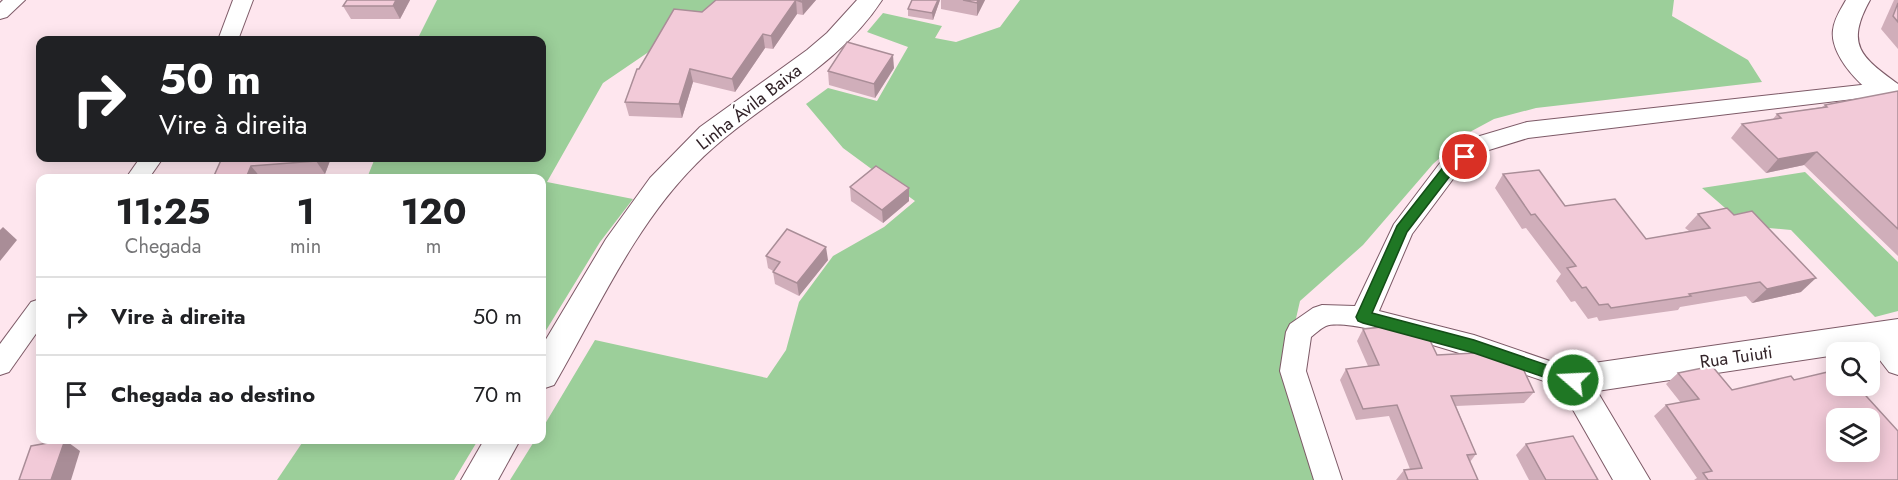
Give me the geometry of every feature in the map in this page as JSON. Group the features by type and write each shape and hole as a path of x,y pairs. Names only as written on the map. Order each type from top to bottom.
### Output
{"street":[{"path":"0,14 15,0"},
{"path":"230,36 243,0"},
{"name":"Linha Ávila Baixa","path":"546,368 622,238 671,175 709,134 828,46 859,16 870,0"},
{"path":"1858,0 1845,27 1846,43 1861,66 1893,93"},
{"path":"1363,317 1402,230 1448,169 1481,144 1527,130 1893,93"},
{"path":"0,364 36,314"},
{"path":"1328,480 1293,371 1299,332 1322,315 1363,317 1474,346 1573,380 1632,480"},
{"path":"1886,334 1898,364"},
{"name":"Rua Tuiuti","path":"1573,380 1886,334"},
{"path":"479,480 501,444"}],"green space":[{"path":"437,0 725,0 603,83 547,182 633,199 600,242 546,330 546,174 369,174 373,162 546,162 546,36 419,36"},
{"path":"1020,0 1674,0 1672,16 1748,60 1762,82 1536,108 1494,119 1468,133 1433,164 1363,245 1300,301 1289,349 1319,480 510,480 532,444 546,444 546,422 595,340 767,378 786,350 799,302 833,256 884,227 915,201 843,148 806,104 828,88 877,101 908,47 867,32 883,13 942,26 935,38 956,42 1000,27"},
{"path":"1805,172 1898,262 1898,311 1875,317 1791,230 1746,226 1702,188"},
{"path":"301,444 476,444 454,480 277,480"}],"building":[{"path":"347,0 396,0 393,6 343,6"},
{"path":"716,0 796,0 771,36 763,34 732,79 690,69 679,104 625,102 637,69 674,9 702,12"},
{"path":"912,0 938,0 932,13 908,9"},
{"path":"1898,3 1898,22 1893,16"},
{"path":"847,42 893,55 874,84 828,71"},
{"path":"1898,91 1898,229 1817,152 1778,159 1742,124 1781,118 1777,114 1827,107 1825,105"},
{"path":"220,162 303,162 251,166 248,174 215,174"},
{"path":"876,166 909,188 882,210 850,187"},
{"path":"1539,170 1565,206 1615,199 1646,239 1710,228 1698,214 1727,208 1734,215 1752,211 1816,278 1767,289 1760,282 1689,294 1691,296 1611,308 1608,304 1599,305 1586,287 1582,288 1567,268 1576,266 1535,214 1531,215 1503,174"},
{"path":"787,229 826,247 797,283 773,272 780,262 766,256"},
{"path":"1402,325 1411,327 1413,333 1426,332 1437,355 1495,352 1519,360 1534,392 1451,396 1476,454 1467,455 1478,480 1408,480 1404,470 1422,468 1397,405 1363,409 1346,369 1379,365 1363,329"},
{"path":"1712,366 1732,390 1791,376 1794,380 1826,372 1826,396 1866,396 1877,408 1826,408 1826,462 1880,462 1880,411 1898,431 1898,480 1708,480 1703,473 1712,471 1666,405 1699,399 1678,373"},
{"path":"1573,436 1598,480 1546,480 1526,444"},
{"path":"64,444 51,480 19,480 31,446"}],"route":[{"path":"1465,157 1448,169 1402,230 1363,317 1474,346 1573,380"}]}
